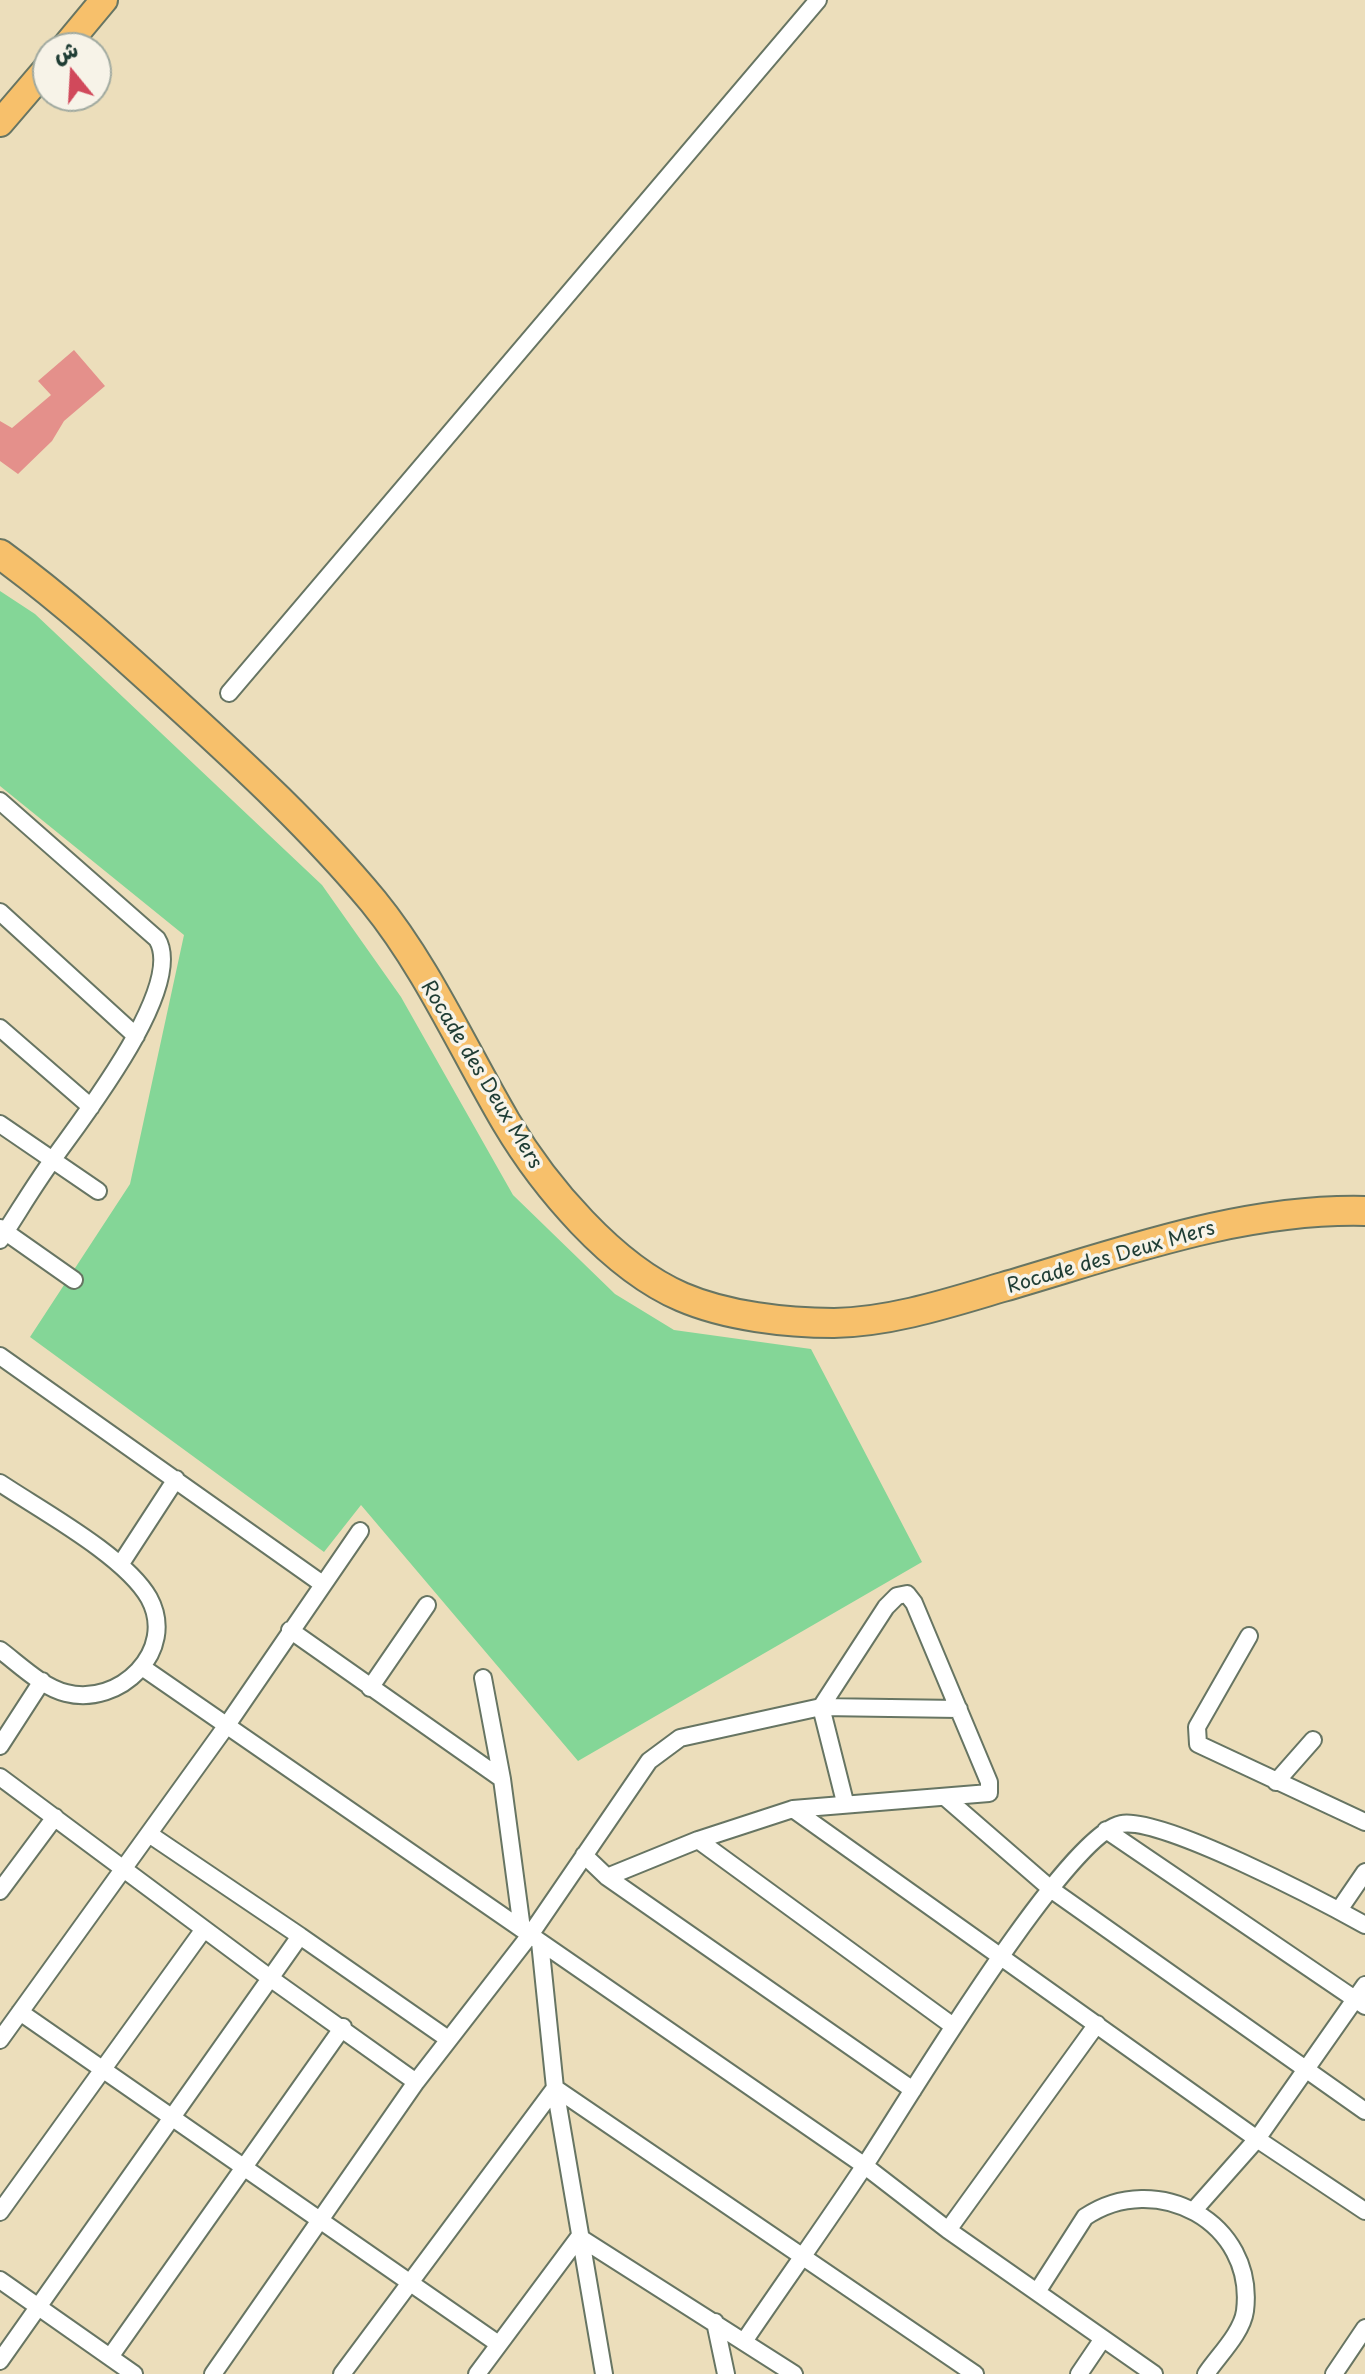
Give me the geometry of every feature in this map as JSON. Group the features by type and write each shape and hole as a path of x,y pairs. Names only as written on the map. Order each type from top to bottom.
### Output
{"highway":[{"name":"Rocade des Deux Mers","path":"0,554 102,636 302,820 376,905 436,997 505,1122 553,1194 636,1268 681,1297 787,1321 838,1323 909,1312 973,1296 1203,1230 1324,1210 1365,1211"}],"main road":[{"path":"77,32 104,0"},
{"path":"0,123 32,86"}],"street":[{"path":"229,693 818,0"},
{"path":"0,801 161,946 161,973 136,1036 91,1107 2,1234 74,1280"},
{"path":"0,912 136,1036"},
{"path":"0,1028 91,1107"},
{"path":"0,1124 98,1191"},
{"path":"0,1356 321,1583"},
{"path":"120,1565 176,1479"},
{"path":"0,1483 120,1565 147,1595 154,1611 152,1652 142,1667 132,1679 86,1697 63,1693 0,1650"},
{"path":"0,2040 227,1725 321,1583 360,1531"},
{"path":"607,1877 698,1840 793,1809 845,1802 981,1796 990,1790 914,1603 903,1594 886,1607 821,1707 845,1802"},
{"path":"370,1688 427,1605"},
{"path":"290,1630 502,1779"},
{"path":"1249,1636 1197,1727 1196,1738 1201,1748 1365,1822"},
{"path":"142,1667 865,2166 948,2230 1154,2374"},
{"path":"483,1678 531,1935 604,2374"},
{"path":"0,1746 42,1681"},
{"path":"213,2374 416,2082 531,1935 649,1761 680,1738 821,1707 959,1709"},
{"path":"1276,1782 1313,1740"},
{"path":"0,1777 270,1978 343,2027 416,2082"},
{"path":"946,1798 1052,1890 1365,2111"},
{"path":"793,1809 1257,2139 1365,2211"},
{"path":"0,1891 55,1817"},
{"path":"745,2340 865,2166 1001,1956 1052,1890 1106,1830 1124,1823 1136,1824 1239,1862 1365,1925"},
{"path":"1106,1830 1362,1997 1304,2069 1257,2139 1195,2209"},
{"path":"149,1834 448,2039"},
{"path":"698,1840 953,2026"},
{"path":"584,1855 607,1877 913,2090"},
{"path":"1339,1910 1365,1872"},
{"path":"0,2212 100,2068 204,1929"},
{"path":"0,2361 37,2304 300,1936"},
{"path":"20,2012 497,2343"},
{"path":"948,2230 1097,2024"},
{"path":"110,2357 343,2027"},
{"path":"555,2088 975,2374"},
{"path":"342,2374 555,2088"},
{"path":"1037,2292 1085,2217 1097,2209 1131,2200 1164,2200 1195,2209 1220,2229 1233,2247 1243,2277 1245,2299 1240,2326 1206,2374"},
{"path":"579,2237 794,2374"},
{"path":"477,2374 497,2343 579,2237"},
{"path":"0,2280 134,2374"},
{"path":"715,2322 726,2374"},
{"path":"1334,2374 1365,2328"},
{"path":"1079,2374 1102,2340"}],"green space":[{"path":"0,591 35,614 322,885 401,997 513,1195 615,1294 674,1330 811,1349 922,1562 578,1761 361,1505 324,1552 30,1337 130,1184 184,935 0,786"}],"building":[{"path":"74,350 105,386 64,421 52,441 18,474 0,461 0,421 12,428 51,395 38,381"}]}
